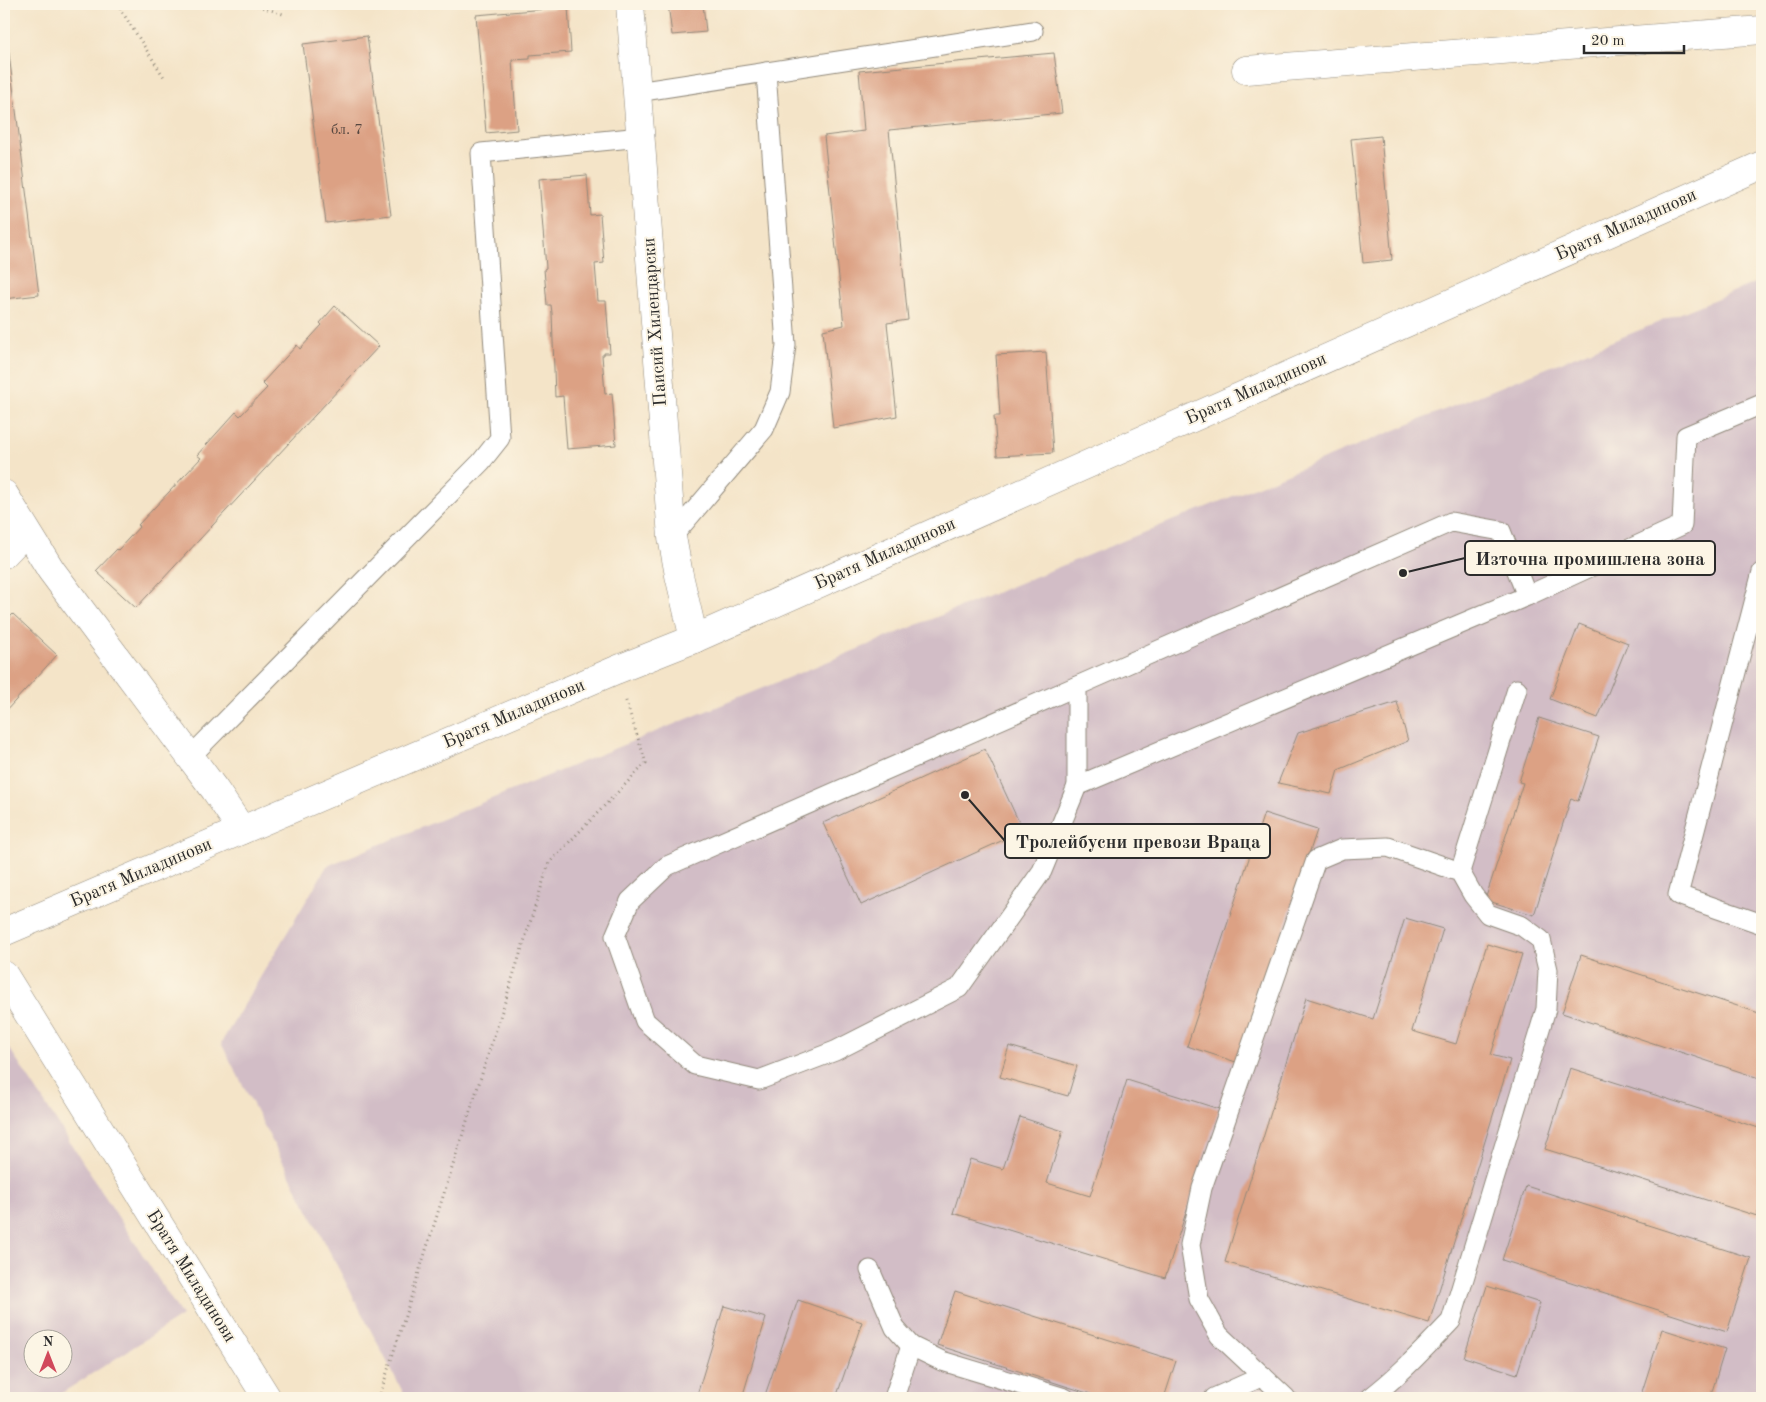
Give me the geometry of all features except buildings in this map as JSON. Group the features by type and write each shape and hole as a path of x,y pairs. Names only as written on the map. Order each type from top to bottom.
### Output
{"street":[{"name":"Паисий Хилендарски","path":"630,4 672,538 678,575 694,639"},
{"path":"1246,70 1762,30"},
{"name":"Братя Миладинови","path":"4,932 616,670 694,639 1762,165"},
{"path":"4,494 51,570 242,830"},
{"path":"4,554 26,531"},
{"name":"Братя Миладинови","path":"4,975 267,1398"}],"lane":[{"path":"637,92 1034,31"},
{"path":"672,538 764,429 780,392 786,345 766,72"},
{"path":"190,757 481,462 500,438 481,153 641,137"},
{"path":"1077,786 1527,596 1682,525 1686,436 1762,404"},
{"path":"1077,686 1077,786 1042,871 959,988 835,1051 759,1080 695,1064 645,1021 615,936 630,902 667,866 1077,686 1451,522 1501,531 1527,596"},
{"path":"1762,572 1678,895 1762,924"},
{"path":"1460,872 1517,689"},
{"path":"1286,1398 1219,1335 1199,1299 1190,1245 1202,1188 1316,860 1342,849 1388,847 1460,872 1488,914 1522,926 1541,940 1548,970 1546,1009 1451,1321 1385,1387 1370,1398"},
{"path":"870,1270 896,1328 911,1346 942,1361 1065,1398"},
{"path":"894,1398 911,1346"},
{"path":"1214,1398 1263,1376"}],"path":[{"path":"117,4 164,77"},
{"path":"253,4 283,14"},
{"path":"379,1398 549,862 646,763 616,670"}],"shaded area":[{"path":"1762,280 1762,1398 406,1398 221,1043 327,866"},
{"path":"4,1040 182,1316 54,1398 4,1398"}],"place":[{"name":"Източна промишлена зона","path":"1403,573"},
{"name":"Тролейбусни превози Враца","path":"965,795"}]}
